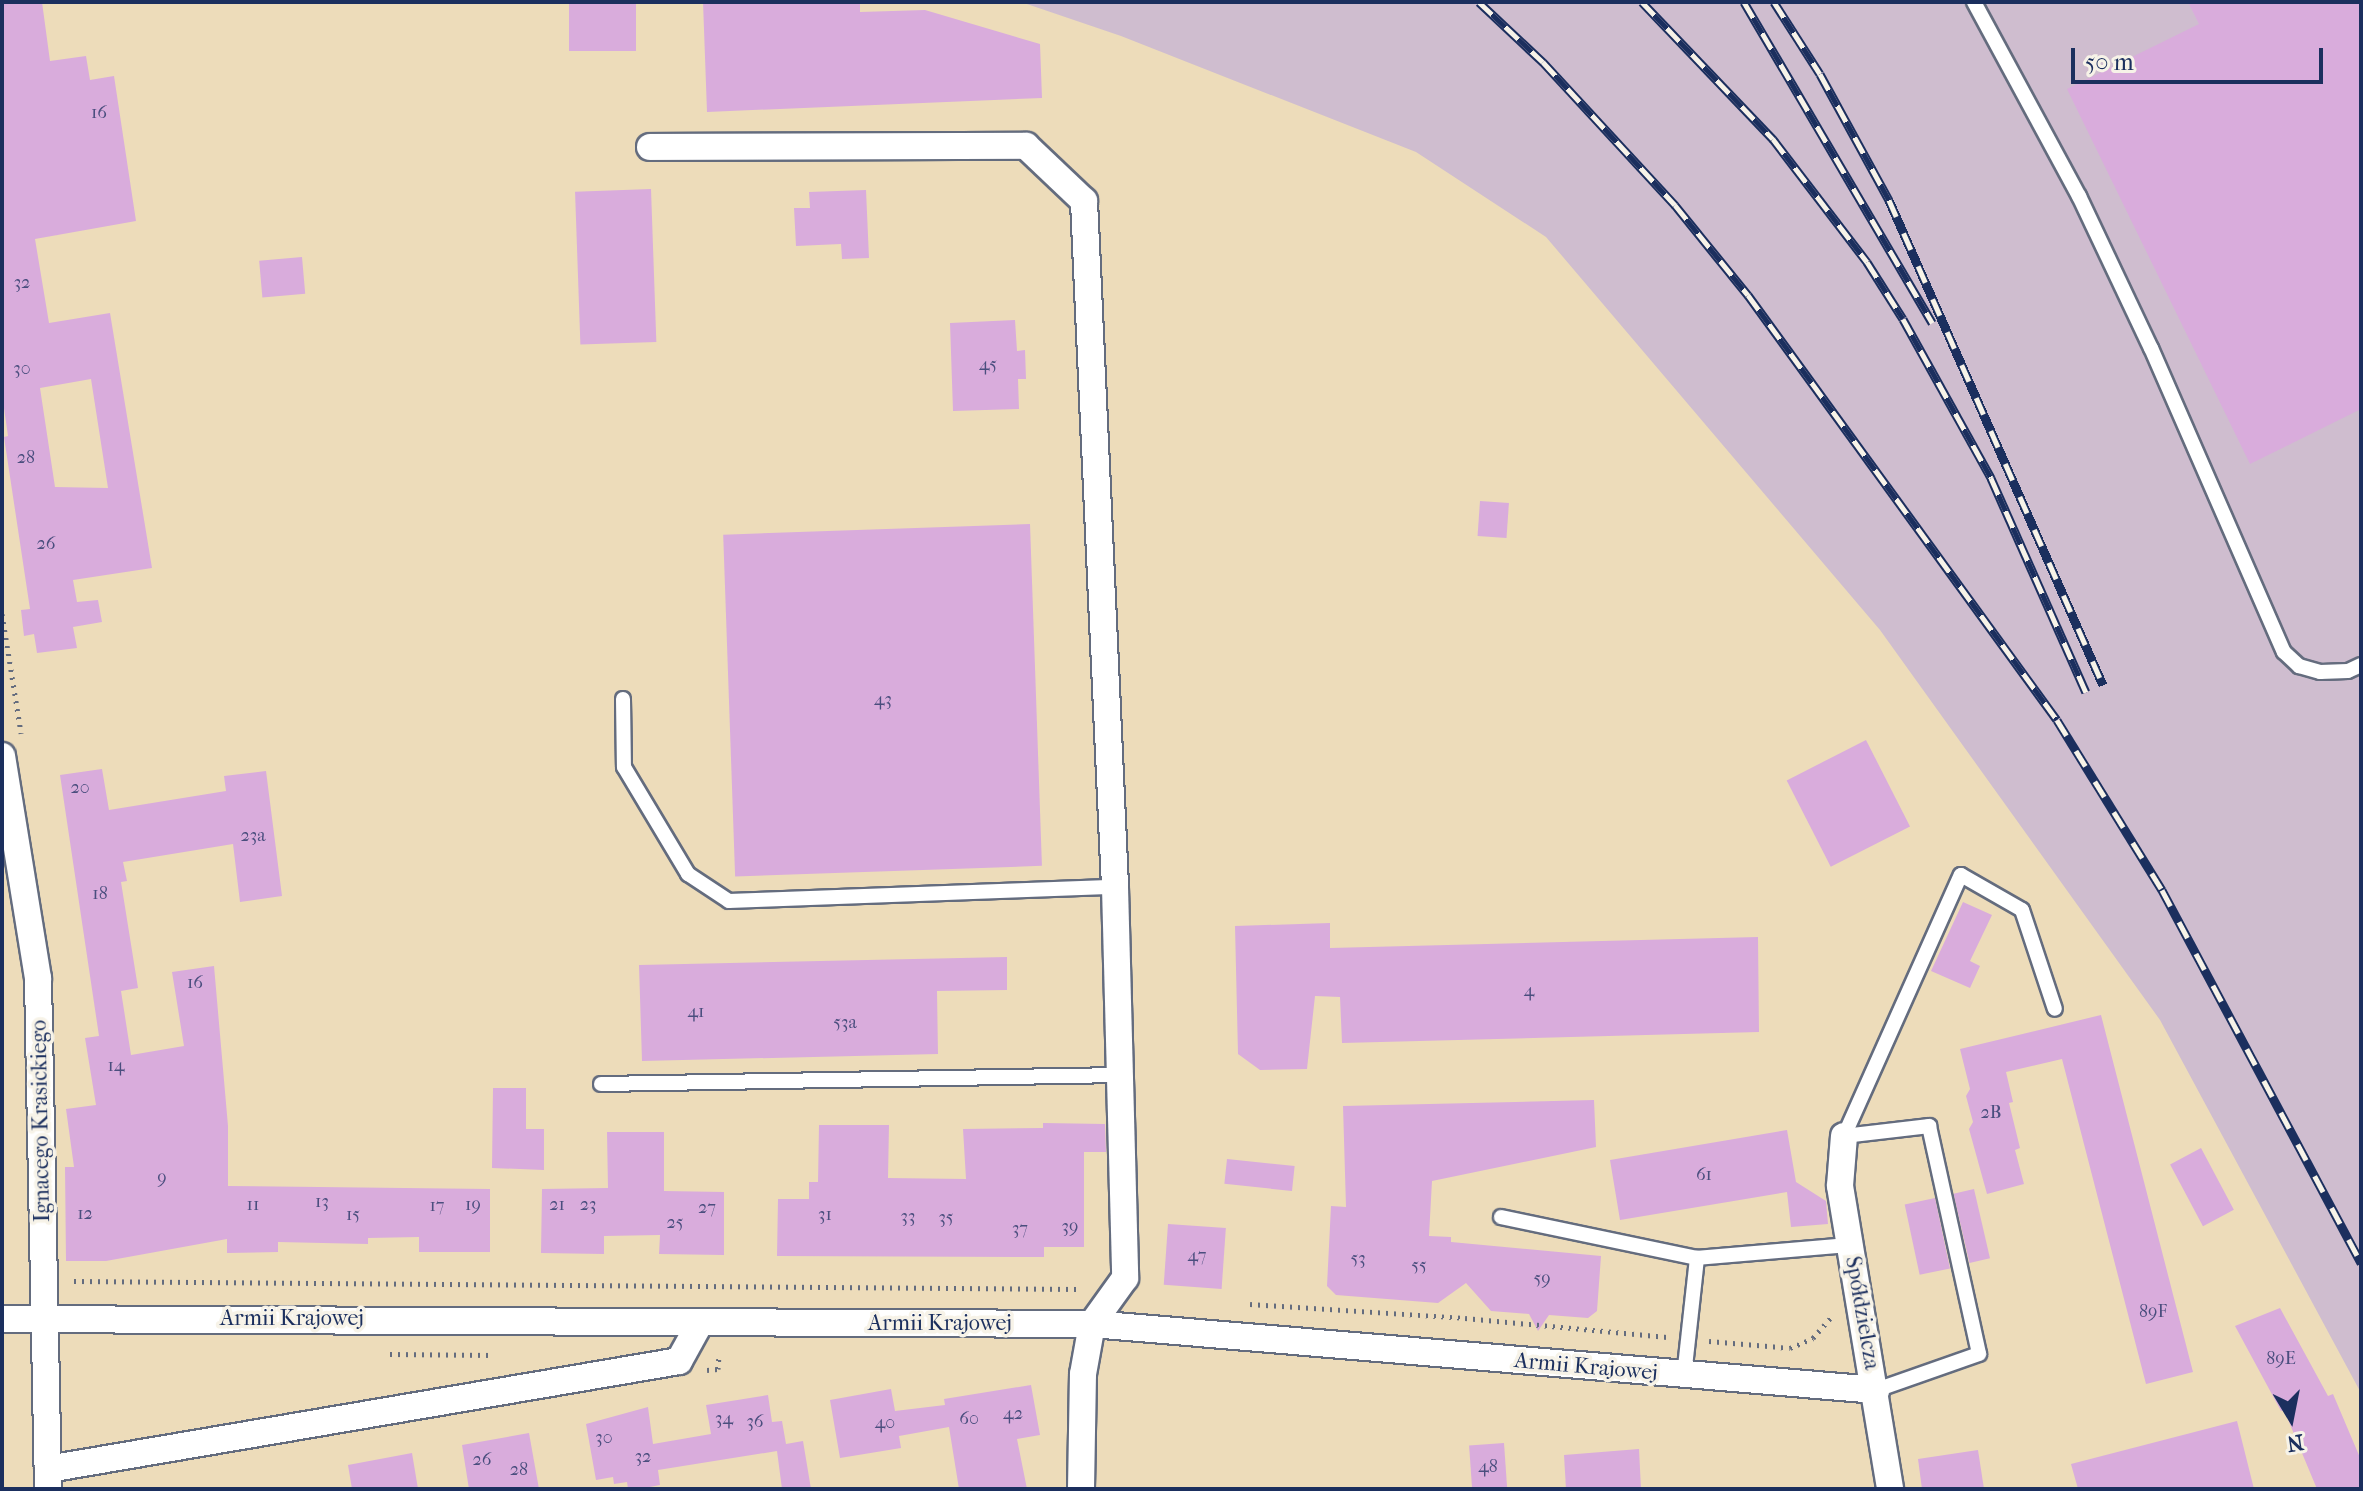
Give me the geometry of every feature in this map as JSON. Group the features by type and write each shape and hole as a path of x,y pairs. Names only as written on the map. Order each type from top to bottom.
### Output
{"street":[{"path":"650,147 1026,146 1084,201 1115,887 1125,1278 1092,1324 1083,1374 1081,1489"},
{"name":"Ignacego Krasickiego","path":"2,756 38,978 48,1479"},
{"name":"Spółdzielcza","path":"1844,1136 1840,1186 1890,1489"},
{"name":"Armii Krajowej","path":"2,1319 1092,1324 1876,1390"},
{"path":"48,1479 679,1361 700,1323"}],"lane":[{"path":"1974,2 2086,210 2151,348 2284,652 2299,666 2320,672 2348,671 2361,665"},
{"path":"623,699 624,767 688,874 729,901 1115,887"},
{"path":"1844,1136 1961,875 2022,910 2055,1009"},
{"path":"601,1084 1121,1075"},
{"path":"1844,1136 1929,1126 1979,1354 1876,1390"},
{"path":"1501,1217 1697,1258 1850,1245"},
{"path":"1684,1376 1697,1258"}],"path":[{"path":"2,614 21,735"},
{"path":"62,1281 1103,1289 1109,1278 1125,1278"},
{"path":"1245,1304 1465,1318 1790,1348 1813,1338 1836,1307"},
{"path":"385,1354 493,1355"}],"shaded area":[{"path":"1021,2 2361,2 2361,1393 2160,1020 1880,630 1546,237 1416,152 1121,36"}],"building":[{"path":"2,2 42,2 50,61 86,56 90,80 114,76 136,221 35,239 49,323 110,313 152,568 73,580 77,602 98,600 102,622 73,627 77,648 37,653 34,634 24,636 21,610 30,609 4,437 8,436 2,394","holes":["91,379 108,488 55,487 40,388"]},
{"path":"569,2 636,2 636,51 569,51"},
{"path":"703,2 860,2 860,12 925,10 1040,44 1042,98 707,112"},
{"path":"2188,2 2361,2 2361,409 2250,464 2067,89 2199,24"},
{"path":"651,189 656,342 580,345 575,192"},
{"path":"866,190 869,258 842,259 841,244 796,246 794,208 810,208 809,192"},
{"path":"302,257 305,294 262,298 259,261"},
{"path":"1015,320 1017,351 1025,350 1026,379 1018,379 1019,409 953,411 950,323"},
{"path":"1480,501 1509,503 1506,538 1478,536"},
{"path":"1030,524 1042,866 735,877 723,535"},
{"path":"1866,740 1910,826 1831,867 1787,780"},
{"path":"102,769 109,810 226,791 224,776 266,771 282,896 240,902 233,844 123,862 127,881 121,882 138,988 121,991 131,1055 184,1046 172,972 214,966 228,1126 228,1186 490,1189 490,1252 419,1252 419,1237 368,1238 368,1244 278,1242 278,1252 227,1253 227,1239 106,1261 66,1261 65,1167 74,1167 66,1109 96,1105 85,1038 99,1036 60,775"},
{"path":"1963,902 1992,915 1970,961 1980,966 1970,988 1931,971"},
{"path":"1330,923 1330,948 1758,937 1759,1032 1342,1043 1340,997 1315,996 1307,1069 1260,1070 1238,1054 1235,926"},
{"path":"1007,957 1007,990 937,991 938,1054 642,1061 639,965"},
{"path":"2101,1015 2193,1372 2146,1384 2062,1059 2006,1072 2013,1102 2009,1103 2020,1148 2015,1150 2024,1184 1987,1194 1969,1129 1973,1122 1966,1096 1970,1089 1960,1049"},
{"path":"493,1088 526,1088 526,1129 544,1129 544,1170 492,1168"},
{"path":"1594,1100 1596,1147 1432,1181 1429,1236 1451,1237 1451,1242 1601,1256 1597,1311 1588,1318 1549,1315 1538,1331 1529,1314 1491,1311 1466,1283 1438,1303 1336,1295 1327,1286 1331,1206 1346,1207 1343,1106"},
{"path":"1043,1123 1105,1124 1106,1152 1084,1152 1084,1247 1044,1247 1044,1257 777,1256 778,1199 809,1199 809,1182 818,1182 819,1125 889,1125 888,1178 966,1179 963,1129 1043,1128"},
{"path":"1787,1130 1796,1182 1826,1201 1828,1224 1791,1227 1787,1192 1620,1220 1610,1160"},
{"path":"607,1132 664,1132 664,1191 724,1192 724,1255 659,1254 660,1235 604,1236 604,1254 541,1253 542,1189 608,1188"},
{"path":"2201,1148 2234,1210 2203,1226 2170,1164"},
{"path":"1227,1159 1295,1166 1292,1191 1224,1184"},
{"path":"1974,1189 1990,1258 1970,1263 1954,1194"},
{"path":"1935,1198 1950,1268 1920,1275 1905,1204"},
{"path":"1168,1224 1226,1228 1222,1289 1164,1285"},
{"path":"2280,1308 2328,1396 2333,1394 2361,1460 2361,1489 2317,1489 2284,1410 2281,1411 2235,1326"},
{"path":"1031,1385 1040,1435 1017,1439 1027,1489 959,1489 949,1427 899,1436 901,1448 840,1458 830,1400 891,1389 895,1411 945,1405 944,1399"},
{"path":"768,1395 772,1422 782,1421 786,1444 803,1441 811,1489 782,1489 777,1451 658,1470 660,1485 639,1489 628,1489 627,1482 614,1484 613,1477 596,1480 586,1424 648,1407 653,1444 711,1434 706,1405"},
{"path":"2237,1421 2254,1489 2078,1489 2071,1464"},
{"path":"529,1433 539,1489 469,1489 462,1445"},
{"path":"1504,1443 1507,1489 1472,1489 1469,1445"},
{"path":"1639,1449 1641,1489 1566,1489 1564,1455"},
{"path":"1978,1450 1984,1489 1922,1489 1918,1459"},
{"path":"412,1453 418,1489 352,1489 348,1465"}],"railway":[{"path":"1479,2 1543,62 1675,205 1748,295 2057,720 2162,890 2361,1263"},
{"path":"1642,2 1773,139 1867,262 1903,319 1991,478 2086,692"},
{"path":"1744,2 1932,323"},
{"path":"1774,2 1820,74 1889,200 2103,685"}]}
